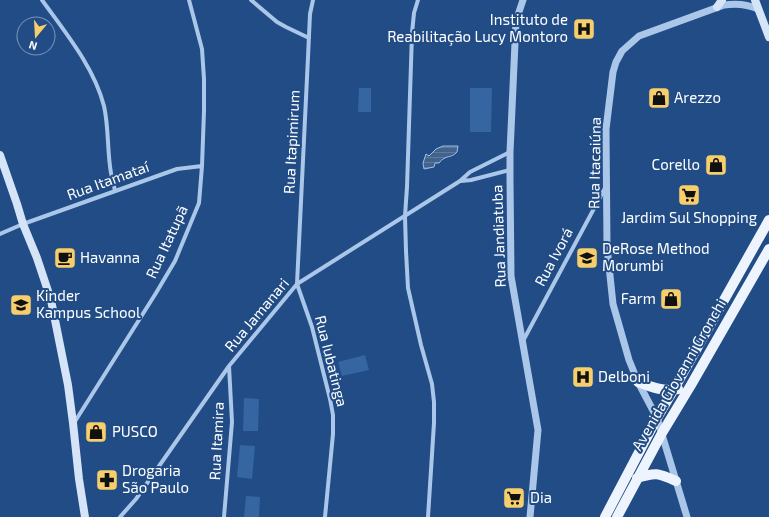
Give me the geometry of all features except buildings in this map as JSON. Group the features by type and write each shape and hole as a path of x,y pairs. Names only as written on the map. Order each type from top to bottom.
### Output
{"main road":[{"path":"755,0 769,37"},
{"path":"0,155 51,300 74,423 79,479 85,517"},
{"name":"Avenida Giovanni Gronchi","path":"605,517 657,418 769,220"},
{"name":"Avenida Giovanni Gronchi","path":"617,517 662,433 692,385 769,249"},
{"path":"638,382 650,387 664,390 692,385"},
{"path":"637,478 652,474 663,475 676,481"}],"street":[{"path":"42,0 80,54 99,93 107,124 111,172 115,191"},
{"name":"Rua Itatupã","path":"74,423 175,261 199,202 202,166 204,79 202,49 189,0"},
{"path":"251,0 277,22 309,38"},
{"name":"Rua Itapimirum","path":"298,284 310,14 313,0"},
{"path":"418,0 414,13 412,33 405,216 408,288 432,384 434,402 428,517"},
{"name":"Rua Jandiatuba","path":"522,0 516,21 510,152 511,276 538,430 530,517"},
{"name":"Rua Itacaiúna","path":"687,517 657,418 638,382 629,360 613,304 606,247 606,129 613,72 622,51 639,36 720,3 724,5 745,4 758,10"},
{"name":"Rua Jamanari","path":"120,517 136,499 229,366 298,284 460,181 470,172 510,152"},
{"name":"Rua Itamataí","path":"0,234 23,224 177,169 202,166"},
{"name":"Rua Jamanari","path":"460,181 471,180 510,170"},
{"name":"Rua Ivorá","path":"523,341 607,184"},
{"name":"Rua Iubatinga","path":"298,284 312,327 333,415 333,434 325,517"},
{"name":"Rua Itamira","path":"224,517 232,422 229,366"}],"shaded area":[{"path":"359,88 371,88 371,112 358,112"},
{"path":"470,88 492,88 491,132 470,132"},
{"path":"443,146 458,146 457,152 444,158 439,163 435,163 434,167 424,169 423,163 426,154 429,156 436,149"},
{"path":"365,355 369,370 342,376 338,362"},
{"path":"244,398 259,399 258,431 243,431"},
{"path":"240,445 255,446 252,479 237,477"},
{"path":"246,496 260,497 259,517 244,517"}],"place":[{"name":"Instituto de Reabilitação Lucy Montoro","path":"584,29"},
{"name":"Arezzo","path":"659,98"},
{"name":"Corello","path":"716,165"},
{"name":"Jardim Sul Shopping","path":"689,195"},
{"name":"Havanna","path":"65,258"},
{"name":"DeRose Method Morumbi","path":"587,258"},
{"name":"Farm","path":"671,299"},
{"name":"Kinder Kampus School","path":"21,305"},
{"name":"Delboni","path":"583,377"},
{"name":"PUSCO","path":"96,432"},
{"name":"Drogaria São Paulo","path":"107,480"},
{"name":"Dia","path":"514,498"}]}
